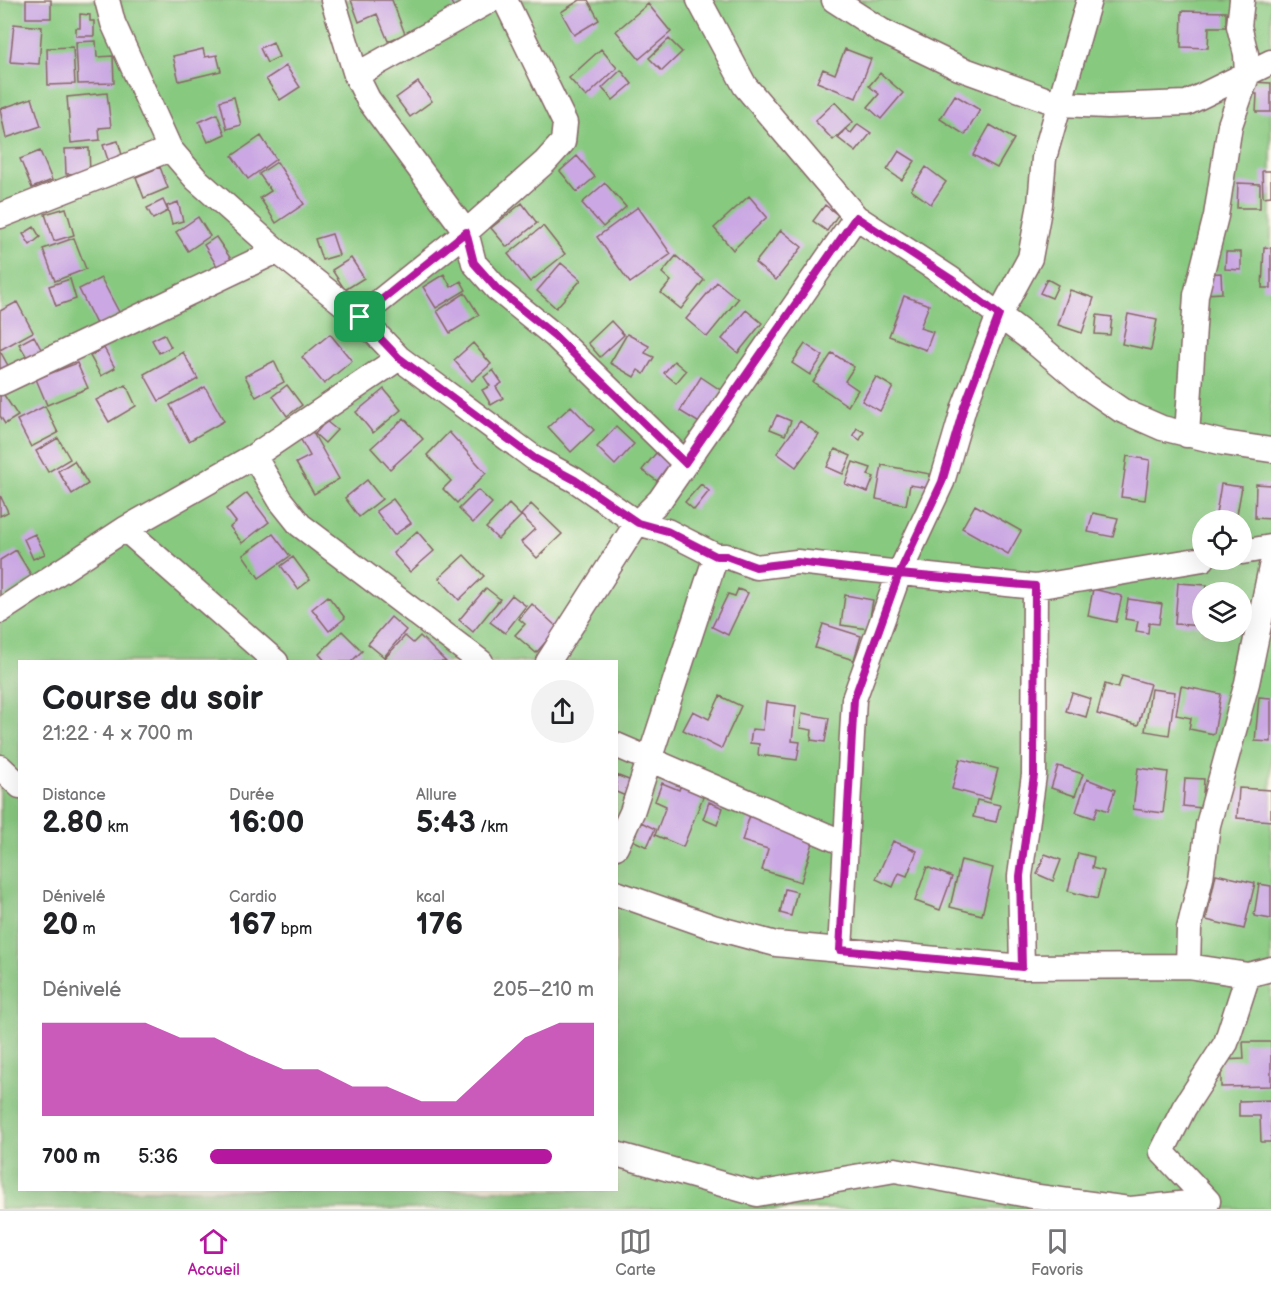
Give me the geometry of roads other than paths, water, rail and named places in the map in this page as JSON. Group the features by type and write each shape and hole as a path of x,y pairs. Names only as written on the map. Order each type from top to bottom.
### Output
{"street":[{"path":"107,0 113,23 170,149 196,179 276,251 360,317 399,358 534,458 575,480 638,523 667,531 716,556 726,556 756,567 797,562 1035,586 1108,577 1192,561"},
{"path":"333,0 356,75 368,99 466,232 474,263 497,289 563,344 685,463"},
{"path":"356,75 491,0"},
{"path":"360,317 466,232 545,162 563,142 565,123 505,0"},
{"path":"699,0 744,86 856,217 951,279 1086,386 1121,410 1162,428 1187,435 1271,450"},
{"path":"834,0 882,31 959,68 1059,104 1108,106 1187,103 1247,76 1271,62"},
{"path":"840,950 854,699 899,574 942,482 964,407 999,315 1030,258 1040,204 1044,158 1089,0"},
{"path":"1187,435 1196,295 1216,216 1230,125 1247,76 1239,26 1242,0"},
{"path":"0,216 170,149"},
{"path":"549,660 638,523 660,500 856,217"},
{"path":"0,383 276,251"},
{"path":"0,611 124,529 254,456 399,358"},
{"path":"254,456 280,500 300,525 478,660"},
{"path":"124,529 274,660"},
{"path":"1252,550 1271,547"},
{"path":"618,843 632,812 650,761 716,556"},
{"path":"1188,966 1190,929 1201,878 1208,825 1247,683 1271,567"},
{"path":"1022,967 1020,876 1034,775 1035,586"},
{"path":"618,746 846,844"},
{"path":"0,767 18,784"},
{"path":"618,894 713,927 776,944 1022,967 1188,966 1248,975 1271,969"},
{"path":"1206,1205 1162,1152 1184,1108 1226,1043 1248,975"},
{"path":"618,1155 757,1194 895,1170 1038,1197 1130,1209 1206,1205"}]}
